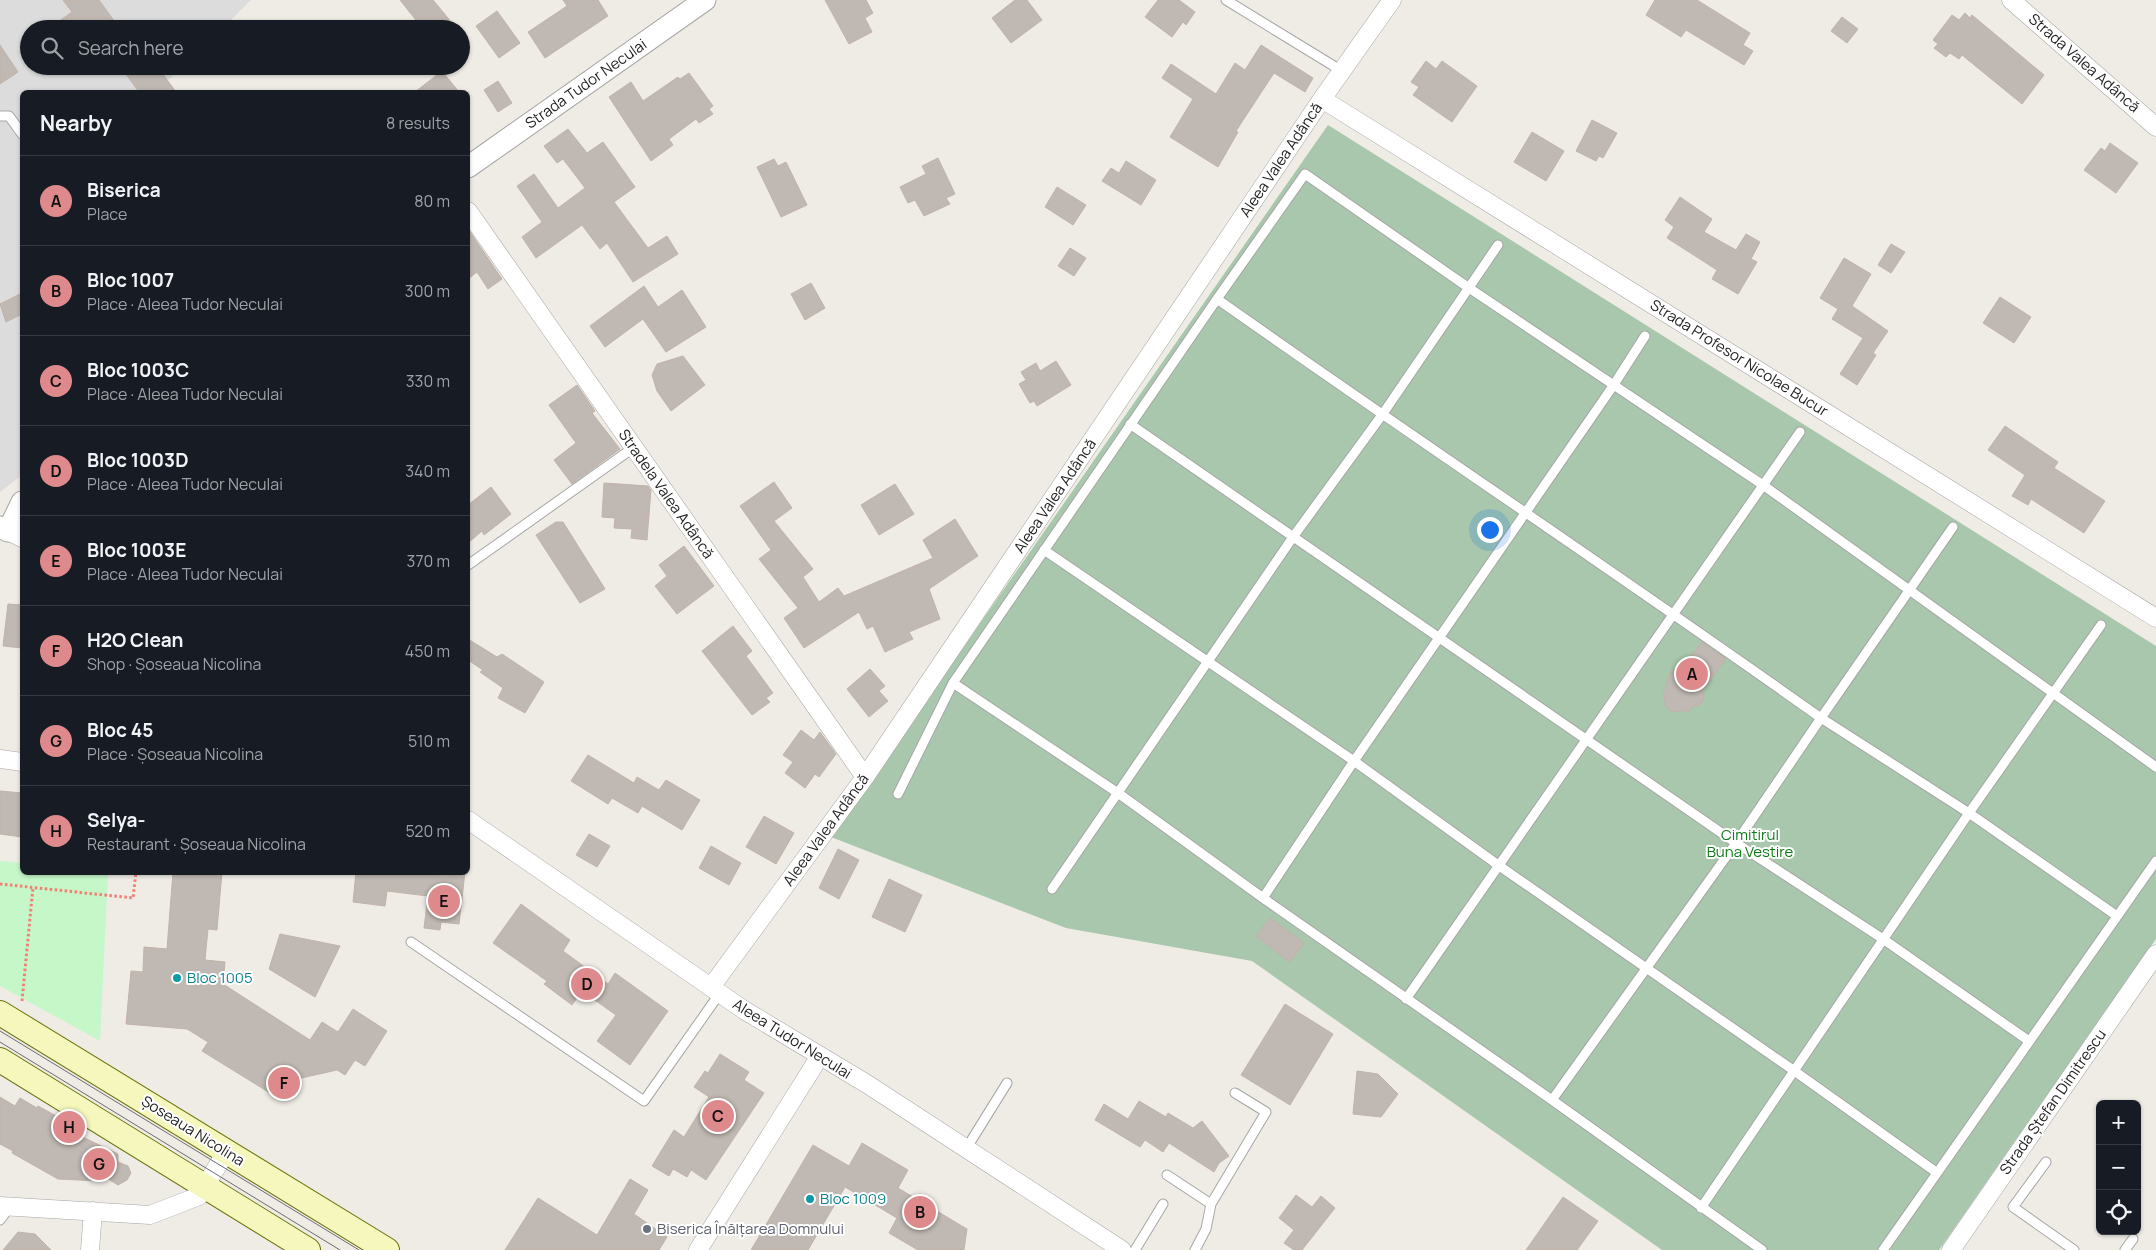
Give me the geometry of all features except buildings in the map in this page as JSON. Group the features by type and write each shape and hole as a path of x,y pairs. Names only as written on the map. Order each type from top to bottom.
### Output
{"main road":[{"name":"Șoseaua Nicolina","path":"9,1019 386,1250"},
{"path":"0,1060 308,1250"}],"street":[{"name":"Strada Tudor Neculai","path":"470,166 705,0"},
{"name":"Aleea Valea Adâncă","path":"716,990 865,777 1322,99 1392,0"},
{"name":"Strada Valea Adâncă","path":"2017,2 2156,127"},
{"name":"Strada Profesor Nicolae Bucur","path":"1322,99 2156,618"},
{"name":"Stradela Valea Adâncă","path":"470,215 865,777"},
{"path":"10,532 20,507"},
{"path":"0,759 20,762"},
{"name":"Aleea Tudor Neculai","path":"470,821 744,1010 820,1056 1122,1250"},
{"name":"Strada Ștefan Dimitrescu","path":"1951,1250 2156,954"},
{"path":"698,1250 820,1056"},
{"path":"3,1211 93,1211 150,1215 199,1196 226,1152"},
{"path":"90,1250 93,1211"}],"lane":[{"path":"1226,0 1342,71"},
{"path":"0,116 8,116 20,131"},
{"path":"898,794 953,683 1130,424 1305,174 1469,288 1763,486 2156,767"},
{"path":"1052,889 1206,662 1293,537 1382,415 1498,245"},
{"path":"1217,299 1524,513 1673,613 1821,718 1969,813 2117,916"},
{"path":"1263,898 1438,638 1614,386 1645,336"},
{"path":"1130,424 1736,843 1883,939 2029,1041"},
{"path":"1406,999 1498,865 1588,740 1673,613 1800,432"},
{"path":"470,564 633,448"},
{"path":"1552,1100 1736,843 1953,527"},
{"path":"1044,550 1354,761 1498,865 1936,1172"},
{"path":"1701,1208 1969,813 2101,624"},
{"path":"953,683 1118,793 1263,898 1552,1100 1762,1250"},
{"path":"1883,1250 2156,861"},
{"path":"411,942 644,1101 716,990"},
{"path":"966,1149 1006,1083"},
{"path":"1195,1250 1206,1229 1211,1204 1266,1112 1235,1093"},
{"path":"2046,1162 2013,1207 2068,1248"},
{"path":"1167,1175 1211,1204"},
{"path":"1136,1250 1163,1204"},
{"path":"2125,1250 2133,1239"}],"path":[{"path":"0,884 133,898 136,875"},
{"path":"9,1019 33,887"}],"shaded area":[{"path":"0,0 251,0 231,20 20,20 20,75 174,75 158,90 20,90 20,477 0,492"}],"green space":[{"name":"Cimitirul Buna Vestire","path":"1328,125 2156,646 2156,939 1939,1250 1662,1250 1252,961 1066,928 831,837"},
{"path":"0,861 20,863 20,875 108,875 100,1041 0,986"}],"tram line":[{"path":"0,1031 359,1250"},
{"path":"0,1042 340,1250"}],"place":[{"name":"Biserica","path":"1692,674"},
{"name":"Bloc 1003E","path":"444,901"},
{"name":"Bloc 1005","path":"177,978"},
{"name":"Bloc 1003D","path":"587,984"},
{"name":"H2O Clean","path":"284,1083"},
{"name":"Bloc 1003C","path":"718,1116"},
{"name":"Selya-","path":"69,1127"},
{"name":"Bloc 45","path":"99,1164"},
{"name":"Bloc 1009","path":"810,1199"},
{"name":"Bloc 1007","path":"920,1212"},
{"name":"Biserica Înălțarea Domnului","path":"647,1229"}]}
